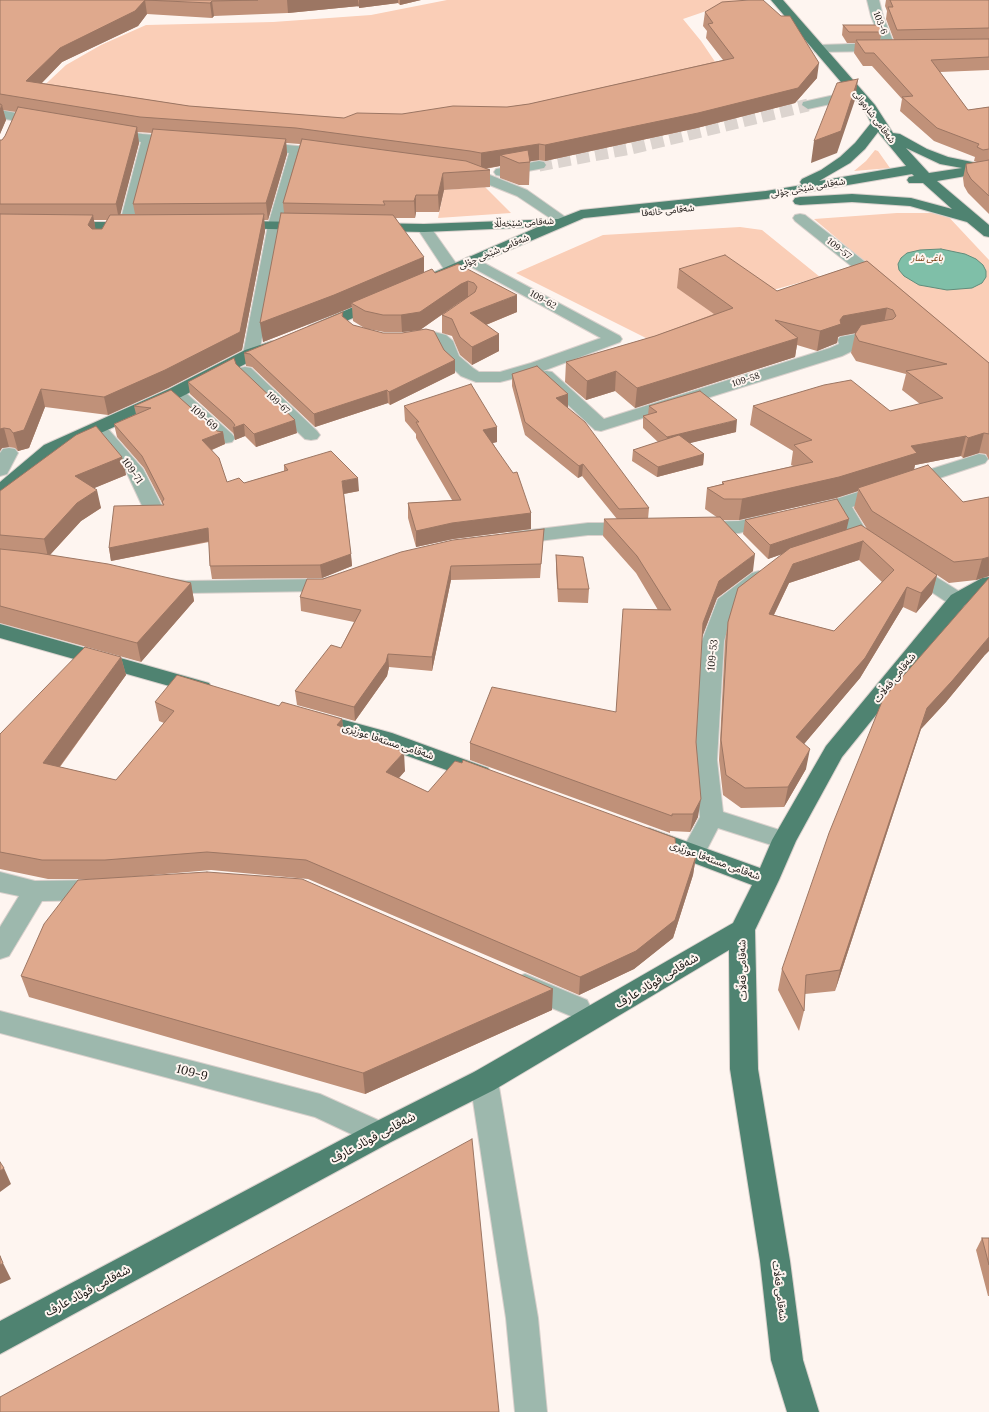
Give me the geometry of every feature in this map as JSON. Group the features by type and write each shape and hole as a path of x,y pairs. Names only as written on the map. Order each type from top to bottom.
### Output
{"main road":[{"name":"شەقامی شارەوانی","path":"777,0 870,108 882,127 919,174 989,233"},
{"path":"769,199 826,173 845,160 882,127 911,147 945,161 988,168"},
{"name":"شەقامی شێخی چۆلی","path":"769,199 919,174 988,168"},
{"path":"769,199 852,198 888,200 928,205 974,219"},
{"name":"شەقامی خانەقا","path":"564,221 769,199"},
{"name":"شەقامی شێخی چۆلی","path":"423,282 564,221"},
{"name":"شەقامی شێخەڵڵا","path":"359,226 424,228 564,221"},
{"path":"220,225 321,226"},
{"path":"54,226 149,226"},
{"path":"0,492 50,449 175,393 251,354 396,294"},
{"name":"شەقامی قەڵات","path":"803,1412 787,1360 775,1261 744,1069 742,930 767,880 784,840 834,752 958,600 989,583"},
{"path":"0,631 223,694"},
{"name":"شەقامی مستەفا عوزێری","path":"298,715 384,739 496,780"},
{"name":"شەقامی مستەفا عوزێری","path":"627,829 692,854 767,880"},
{"name":"شەقامی فوئاد عارف","path":"0,1338 379,1134 484,1081 742,930"}],"street":[{"name":"103-6","path":"872,0 889,46"},
{"path":"819,49 905,46"},
{"path":"808,105 857,94"},
{"path":"0,114 54,123"},
{"path":"9,130 16,117"},
{"path":"98,131 149,138 195,142"},
{"path":"126,226 149,138"},
{"path":"242,145 297,149 344,155"},
{"path":"251,354 275,225 297,149"},
{"path":"479,176 539,165"},
{"name":"شەقامی شێخەڵڵا","path":"448,169 470,172 522,193 564,221"},
{"name":"109-57","path":"800,218 890,289"},
{"path":"100,241 107,226"},
{"path":"424,228 452,269"},
{"name":"109-62","path":"471,261 614,339 537,367"},
{"path":"426,335 444,322"},
{"name":"109-58","path":"537,367 601,426 836,352 846,347 848,343 846,340 883,334"},
{"path":"393,339 426,335 440,338 445,342 452,358 467,372 476,377 500,377 537,367"},
{"name":"109-67","path":"245,372 311,434"},
{"name":"109-69","path":"181,398 226,438"},
{"name":"109-71","path":"103,434 134,469 155,512"},
{"path":"0,470 9,453"},
{"path":"678,528 739,526 841,504 979,459"},
{"path":"841,504 859,536 958,600"},
{"path":"723,527 739,544"},
{"path":"493,541 588,529 647,528"},
{"path":"837,543 859,536"},
{"name":"109-53","path":"712,818 706,760 713,641 725,604 764,566"},
{"path":"148,581 186,587 324,584 353,575"},
{"path":"692,854 712,818 784,840"},
{"path":"0,882 35,891 124,889"},
{"path":"0,949 35,891"},
{"path":"505,976 578,1008"},
{"name":"109-9","path":"0,1022 320,1106 379,1134"},
{"path":"484,1081 522,1318 531,1412"}],"green space":[{"path":"447,0 742,0 747,5 715,8 683,19 701,41 722,72 508,118 400,124 35,94 66,65 101,45 146,25 273,22 371,15"},
{"path":"875,150 878,151 890,168 854,171 866,161"},
{"path":"485,187 511,213 438,218 444,190"},
{"name":"باغی شار","path":"897,213 945,213 989,260 989,367 814,219"},
{"path":"740,227 762,230 820,277 762,293 662,346 516,273 603,235"}],"shaded area":[{"path":"941,249 965,254 976,259 983,265 986,271 986,277 982,283 972,288 947,290 919,285 904,276 899,270 898,264 901,258 907,253 920,250"}],"building":[{"path":"0,0 145,0 135,11 60,48 26,81 189,106 344,118 357,113 402,114 453,106 507,107 529,104 734,58 708,24 713,23 705,12 722,2 763,0 781,16 790,16 819,63 798,88 698,113 545,145 539,144 481,153 296,128 140,117 0,94"},
{"path":"145,0 258,0 212,1 210,3"},
{"path":"890,0 989,0 989,28 897,30 888,7 893,7"},
{"path":"843,25 879,25 882,32 849,32"},
{"path":"989,39 989,57 931,60 968,110 989,107 989,149 983,150 977,147 979,144 937,128 902,97 913,96 874,53 865,53 856,40"},
{"path":"858,79 841,131 814,141 837,83"},
{"path":"18,107 137,127 116,204 0,204 0,140 2,140 5,136"},
{"path":"153,129 286,139 266,203 133,204"},
{"path":"302,139 466,161 490,170 443,173 438,195 416,195 414,201 383,201 385,205 283,203"},
{"path":"528,150 530,162 519,163 500,155"},
{"path":"989,160 989,196 971,179 967,172 966,164"},
{"path":"281,213 393,215 424,257 334,295 260,323"},
{"path":"0,214 93,215 88,225 92,229 102,229 110,215 264,214 240,332 165,370 104,397 41,389 24,430 13,433 10,429 0,429"},
{"path":"725,255 777,291 867,261 989,363 989,434 984,433 968,438 966,436 911,446 917,453 839,477 742,499 724,499 707,488 724,484 722,482 813,462 794,445 812,440 753,406 824,385 851,380 890,411 943,398 906,371 947,364 859,341 855,334 861,325 893,319 896,316 893,310 887,308 843,316 840,320 841,324 820,331 775,320 798,338 637,388 616,371 587,381 566,362 655,336 733,308 679,269"},
{"path":"458,264 517,295 470,313 499,334 472,347 460,337 452,319 442,315 475,292 477,287 474,283 468,281 461,284 420,312 401,315 383,315 365,311 351,303 432,269 435,273"},
{"path":"343,312 342,316 353,325 383,333 402,333 426,329 434,331 444,350 455,360 389,392 387,390 314,414 250,354 244,353"},
{"path":"234,358 236,364 295,420 254,434 244,424 233,428 235,425 231,420 188,382"},
{"path":"537,366 568,394 556,398 585,422 649,508 619,509 583,464 579,466 525,422 512,374"},
{"path":"471,384 497,427 483,430 513,473 517,472 531,513 452,523 416,531 408,503 461,500 416,422 419,422 404,406"},
{"path":"171,390 217,431 223,432 202,440 219,458 227,482 239,478 244,483 288,470 284,465 331,451 358,478 342,481 351,554 320,565 210,566 208,528 109,548 114,506 164,505 162,502 164,499 142,456 114,424 151,408 134,406"},
{"path":"700,391 737,420 667,437 643,416 657,412 649,406"},
{"path":"96,426 122,457 75,476 97,490 77,503 44,539 0,535 0,491 76,435"},
{"path":"679,435 704,454 658,467 633,450"},
{"path":"928,465 963,502 989,497 989,557 954,562 872,511 858,488"},
{"path":"837,499 849,519 770,545 745,520"},
{"path":"720,517 755,554 719,581 703,623 696,742 701,799 693,814 672,814 672,816 470,743 492,687 616,712 623,609 671,610 637,556 604,519"},
{"path":"861,525 937,575 921,593 907,587 865,658 796,737 810,749 788,787 745,788 726,775 721,740 728,622 738,588 790,548","holes":["863,541 894,570 834,631 769,614 793,564"]},
{"path":"544,529 541,564 451,566 432,657 388,654 386,662 354,707 295,691 331,645 341,648 361,610 300,597 307,579 323,579 401,552 453,540"},
{"path":"0,549 38,553 108,564 191,583 137,643 0,606"},
{"path":"556,555 583,557 589,589 558,589"},
{"path":"989,578 989,637 927,708 840,970 806,975 804,1011 782,969 829,833 883,699"},
{"path":"85,647 121,657 43,763 116,780 174,711 155,702 177,675 279,706 282,702 342,719 337,725 404,752 386,772 428,792 455,761 462,763 463,760 675,838 676,848 696,856 675,920 636,951 580,977 306,860 207,852 105,860 42,860 0,852 0,734"},
{"path":"207,872 302,879 553,989 363,1073 21,976 44,924 78,880"},
{"path":"472,1139 499,1412 0,1412 0,1397"},
{"path":"0,1162 4,1168 0,1171"},
{"path":"982,1238 989,1238 989,1265"},
{"path":"0,1256 3,1263 0,1265"}],"tunnel":[{"path":"539,165 631,148 808,105"}]}
